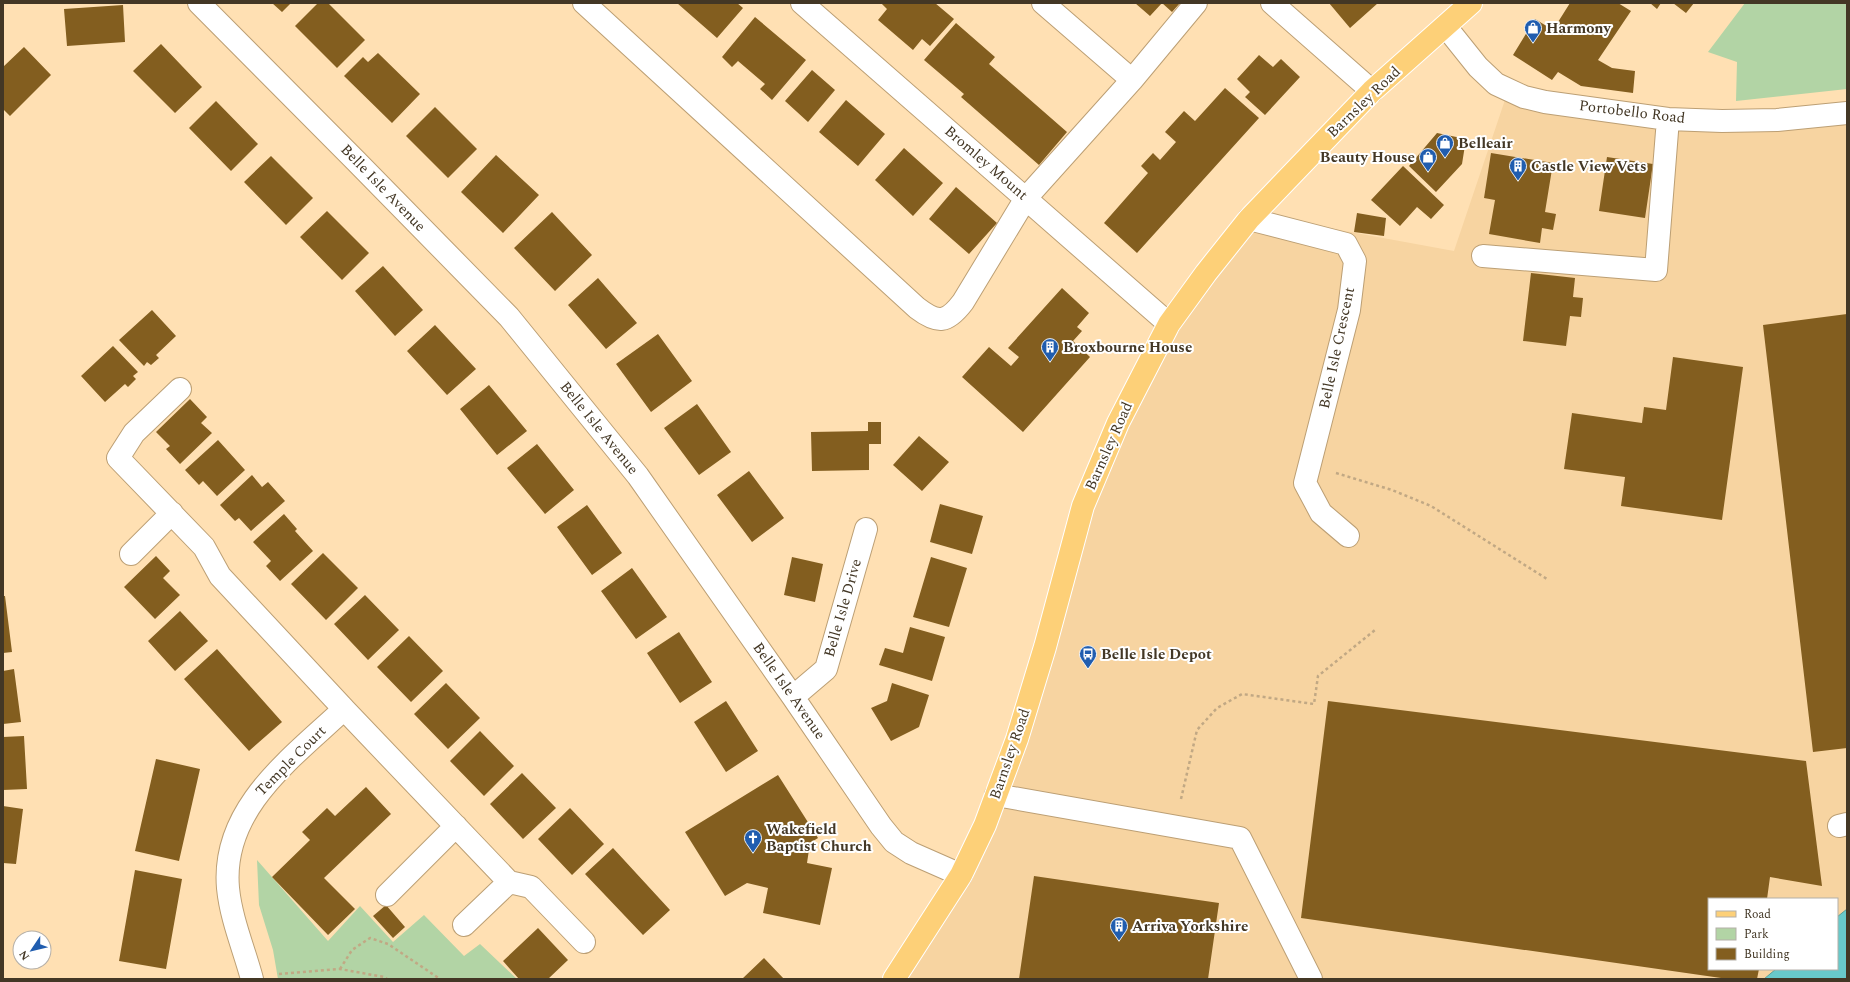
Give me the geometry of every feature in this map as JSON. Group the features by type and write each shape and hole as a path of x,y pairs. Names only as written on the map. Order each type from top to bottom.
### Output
{"main road":[{"name":"Barnsley Road","path":"894,979 962,876 984,825 1017,739 1045,647 1083,506 1118,423 1169,324 1206,273 1249,219 1372,91 1471,3"}],"street":[{"name":"Belle Isle Avenue","path":"199,3 356,160 509,317 638,476 793,697 881,826 894,842 911,853 962,876"},
{"path":"584,3 911,303 928,317 940,320 953,314 963,302 1026,198 1132,80 1196,3"},
{"name":"Bromley Mount","path":"802,3 1169,324"},
{"path":"1043,3 1132,80"},
{"path":"1272,3 1372,91"},
{"name":"Portobello Road","path":"1446,26 1478,67 1496,84 1508,91 1545,102 1668,119 1722,121 1777,120 1847,113"},
{"path":"1483,256 1656,270 1668,119"},
{"name":"Belle Isle Crescent","path":"1249,219 1346,244 1355,261 1349,310 1305,483 1322,513 1348,536"},
{"path":"180,389 134,432 118,458 204,547 220,576 509,882 531,887 584,942"},
{"path":"131,554 172,514"},
{"name":"Belle Isle Drive","path":"793,697 826,668 866,528"},
{"name":"Temple Court","path":"252,978 234,919 228,888 229,866 238,825 248,807 266,784 344,709"},
{"path":"996,795 1240,838 1316,978"},
{"path":"388,895 456,826"},
{"path":"464,925 509,882"}],"path":[{"path":"1310,465 1392,490 1431,506 1474,531 1547,579"},
{"path":"1175,827 1196,730 1217,708 1242,694 1314,704 1318,676 1375,630"},
{"path":"340,969 352,950 370,938 388,944 440,979"},
{"path":"252,978 340,969 384,977 387,979"}],"shaded area":[{"path":"1508,91 1668,119 1847,113 1847,909 1838,916 1838,898 1708,898 1708,970 1775,970 1764,979 894,979 961,875 1118,423 1253,214 1454,251"}],"green space":[{"path":"1745,3 1847,3 1847,89 1736,101 1737,62 1708,52"},
{"path":"257,860 328,941 360,906 393,942 424,915 464,956 480,944 517,979 278,979 273,950 259,905"}],"water":[{"path":"1847,909 1847,979 1764,979 1775,970 1838,970 1838,916"}],"building":[{"path":"272,3 291,3 282,12"},
{"path":"318,3 328,3 365,40 337,68 295,26"},
{"path":"677,3 737,3 743,8 717,38"},
{"path":"881,3 935,3 954,19 930,46 922,39 913,50 878,20 887,9"},
{"path":"1135,3 1162,3 1150,16"},
{"path":"1162,3 1180,3 1172,12"},
{"path":"1329,3 1378,3 1350,28"},
{"path":"1570,3 1618,3 1631,11 1598,60 1612,68 1635,71 1633,93 1581,86 1558,72 1552,80 1513,55 1535,19 1553,30"},
{"path":"1650,3 1661,3 1657,9"},
{"path":"1673,3 1694,3 1686,13"},
{"path":"123,5 125,42 67,46 64,9"},
{"path":"755,17 806,60 772,100 760,89 765,84 738,61 732,67 722,57"},
{"path":"956,23 995,57 989,64 1067,132 1039,165 961,97 964,94 924,60"},
{"path":"161,44 202,87 175,113 133,71"},
{"path":"24,47 51,75 10,116 3,109 3,67"},
{"path":"378,53 420,94 392,123 344,76 363,57 368,62"},
{"path":"1259,55 1273,67 1281,59 1300,77 1265,115 1245,97 1250,92 1237,79"},
{"path":"812,70 835,90 808,122 785,101"},
{"path":"1225,88 1259,118 1137,253 1104,223 1148,173 1141,166 1153,153 1160,160 1176,142 1165,132 1184,111 1195,121"},
{"path":"846,100 885,134 858,166 819,132"},
{"path":"216,101 258,144 231,171 189,128"},
{"path":"435,107 477,149 448,178 406,136"},
{"name":"Belleair","path":"1437,133 1466,139 1462,164 1436,192 1409,166"},
{"path":"904,148 943,183 913,216 875,180"},
{"name":"Castle View Vets","path":"1491,153 1553,163 1545,212 1556,214 1553,230 1542,228 1540,243 1489,234 1495,200 1484,198"},
{"path":"496,155 539,195 503,233 461,192"},
{"path":"271,156 313,198 286,225 244,182"},
{"path":"1607,157 1653,164 1645,218 1599,211"},
{"path":"1403,166 1444,205 1431,219 1417,207 1400,226 1371,200"},
{"path":"956,187 997,223 969,254 929,219"},
{"path":"327,211 369,253 342,280 300,237"},
{"path":"552,212 592,255 555,291 514,248"},
{"path":"1357,213 1386,218 1384,236 1354,232"},
{"path":"383,266 423,310 395,336 355,291"},
{"path":"1531,273 1575,278 1573,297 1583,298 1581,317 1570,316 1566,346 1523,341"},
{"path":"598,278 637,323 606,349 568,305"},
{"name":"Broxbourne House","path":"1062,288 1089,313 1077,327 1082,331 1073,341 1090,357 1023,432 962,377 989,347 1011,366 1019,357 1008,348"},
{"path":"152,310 176,336 156,355 159,358 151,365 147,362 144,366 119,340"},
{"path":"1847,314 1847,748 1813,752 1763,325"},
{"path":"435,325 476,369 447,395 407,351"},
{"path":"658,334 692,381 651,412 616,364"},
{"path":"113,346 138,372 133,376 136,379 128,387 125,384 105,402 81,376"},
{"path":"1673,357 1743,367 1722,520 1621,506 1625,477 1564,469 1572,413 1642,423 1644,407 1666,410"},
{"path":"489,385 527,431 497,455 460,409"},
{"path":"190,399 207,417 201,423 212,433 180,464 166,449 170,446 156,432"},
{"path":"697,404 731,452 699,475 664,428"},
{"path":"868,422 881,422 881,444 869,444 869,470 812,471 811,432 868,431"},
{"path":"919,436 949,462 922,491 893,465"},
{"path":"218,440 245,470 217,496 203,481 199,485 185,470"},
{"path":"537,444 574,490 545,514 507,468"},
{"path":"749,471 784,518 752,542 717,495"},
{"path":"252,475 262,487 268,482 285,501 251,531 239,518 235,521 220,505"},
{"path":"940,504 983,516 972,554 930,542"},
{"path":"587,505 622,553 592,575 557,527"},
{"path":"284,514 297,529 295,531 313,551 280,581 266,566 271,561 253,542"},
{"path":"323,553 358,588 326,620 291,584"},
{"path":"156,556 170,571 163,578 180,595 155,619 124,587"},
{"path":"792,557 823,564 815,602 784,595"},
{"path":"931,557 967,568 949,627 913,617"},
{"path":"632,568 667,617 636,639 601,591"},
{"path":"365,595 399,630 368,660 334,624"},
{"path":"3,596 5,596 12,652 3,653"},
{"path":"180,611 208,641 175,671 148,641"},
{"path":"910,627 945,637 932,681 879,665 885,648 903,653"},
{"path":"679,632 712,682 680,703 647,653"},
{"path":"409,636 443,671 411,702 377,667"},
{"path":"217,649 282,722 249,751 184,679"},
{"path":"14,669 21,722 3,724 3,671"},
{"path":"446,683 480,718 448,749 414,714"},
{"path":"892,683 929,695 919,727 891,741 871,708 887,701"},
{"path":"726,701 758,751 726,772 694,722"},
{"path":"1328,701 1806,761 1822,886 1770,877 1767,898 1708,898 1708,970 1759,970 1757,979 1728,979 1301,918"},
{"path":"480,731 514,766 484,796 450,761"},
{"path":"24,736 27,789 3,790 3,737"},
{"path":"156,759 200,769 179,861 135,851"},
{"path":"522,773 556,808 523,839 490,804"},
{"name":"Wakefield Baptist Church","path":"778,775 818,838 810,843 807,863 832,868 820,925 763,913 768,888 747,883 725,896 685,832"},
{"path":"366,787 391,814 324,878 355,909 328,935 272,877 310,840 302,832 327,808 335,816"},
{"path":"3,806 23,809 16,864 3,863"},
{"path":"570,808 604,844 572,875 538,839"},
{"path":"613,848 670,910 643,935 585,874"},
{"path":"135,870 182,879 166,969 119,961"},
{"name":"Arriva Yorkshire","path":"1034,876 1219,903 1208,979 1019,979"},
{"path":"386,905 405,927 393,938 373,916"},
{"path":"538,928 568,960 548,979 519,979 503,961"},
{"path":"764,958 784,979 742,979"}],"place":[{"name":"Harmony","path":"1533,43"},
{"name":"Belleair","path":"1445,158"},
{"name":"Beauty House","path":"1428,172"},
{"name":"Castle View Vets","path":"1518,181"},
{"name":"Broxbourne House","path":"1050,362"},
{"name":"Belle Isle Depot","path":"1088,669"},
{"name":"Wakefield Baptist Church","path":"753,853"},
{"name":"Arriva Yorkshire","path":"1119,941"}]}
